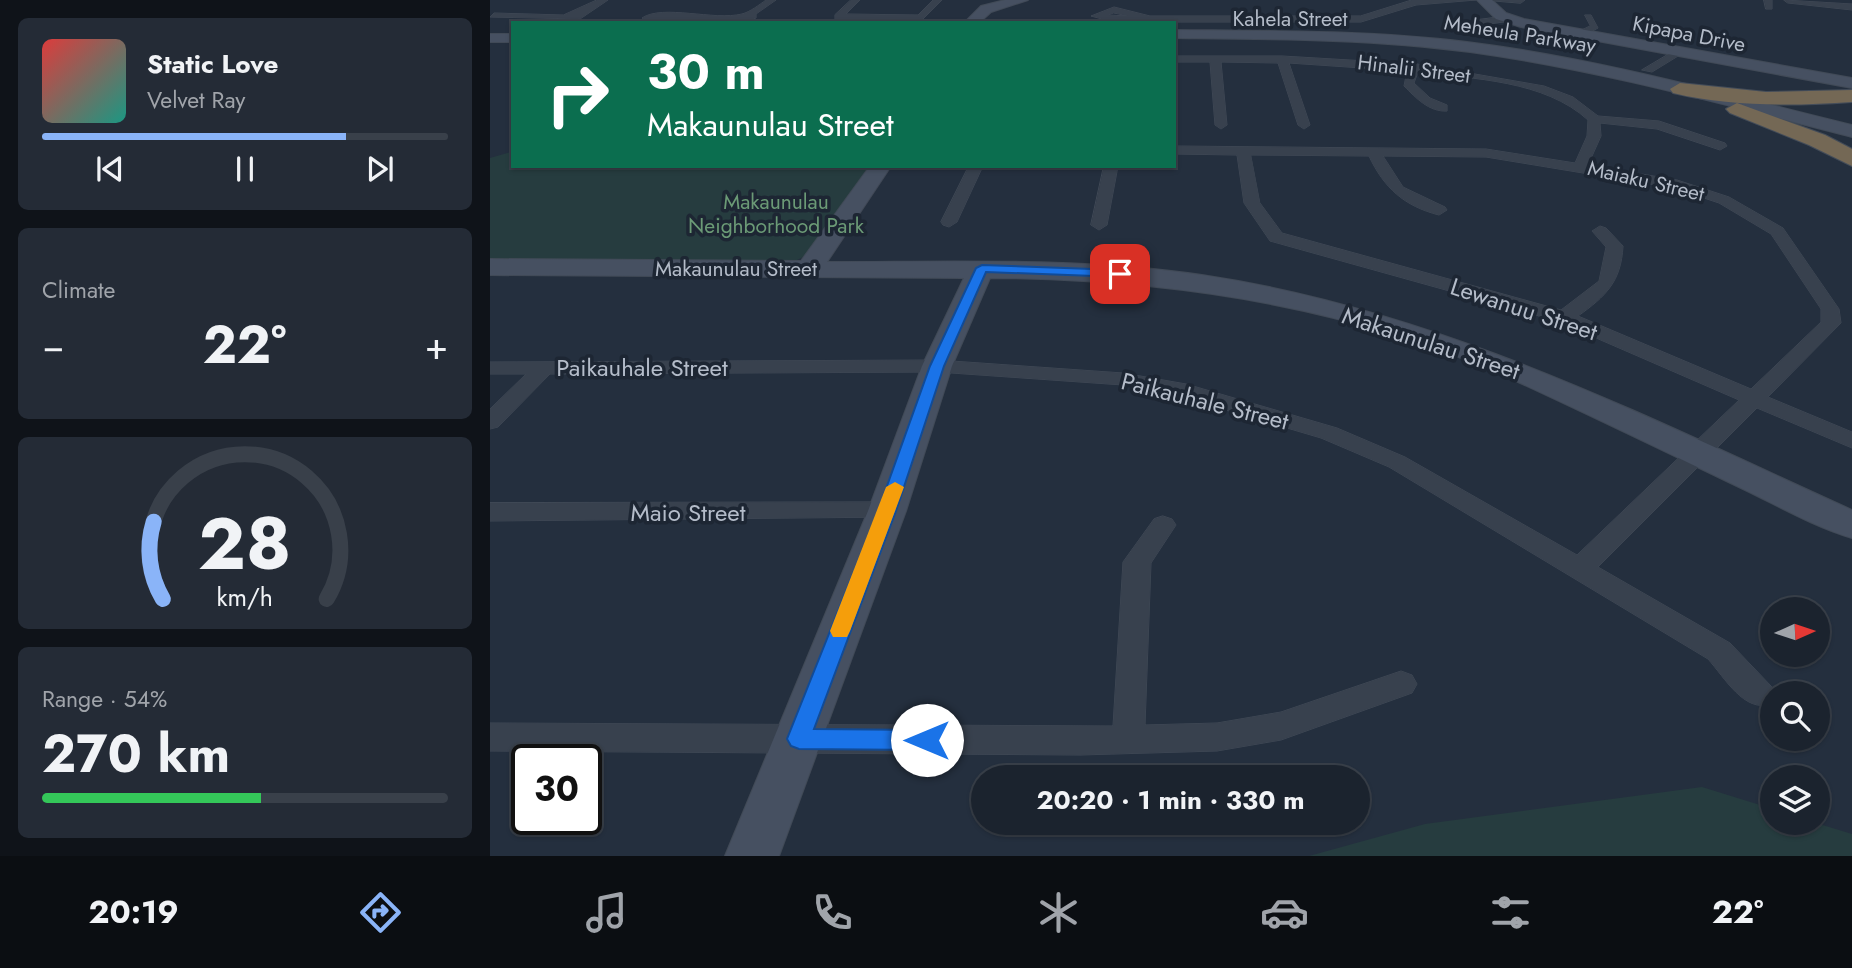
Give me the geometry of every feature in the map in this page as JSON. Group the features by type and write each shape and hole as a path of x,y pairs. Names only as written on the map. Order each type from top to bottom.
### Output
{"highway":[{"path":"1680,89 1764,100 1852,98 1837,131"},
{"path":"1737,109 1817,140 1852,159"}],"street":[{"path":"491,16 561,17 574,15 604,0"},
{"path":"678,5 664,16 743,20 753,16 749,15 772,0"},
{"path":"856,0 838,17 921,18 938,0"},
{"path":"973,21 986,9 1022,0"},
{"path":"989,21 996,12 1022,0"},
{"name":"Kahela Street","path":"1147,19 1218,14 1306,19 1369,18 1428,0 1472,0"},
{"path":"1486,0 1521,0"},
{"name":"Kipapa Drive","path":"1486,0 1508,19 1678,53 1852,83"},
{"path":"1788,0 1852,7"},
{"path":"491,16 513,5"},
{"path":"1301,9 1306,19"},
{"path":"1556,46 1595,26 1588,17"},
{"path":"1467,28 1479,22 1508,19"},
{"path":"490,32 511,32"},
{"name":"Meheula Parkway","path":"1176,34 1323,35 1418,41 1547,60 1680,89 1837,131"},
{"path":"490,38 511,38"},
{"name":"Meheula Parkway","path":"1176,40 1336,42 1451,52 1534,64 1837,131"},
{"path":"1648,70 1678,53"},
{"name":"Hinalii Street","path":"1176,59 1282,59 1417,67 1536,88 1574,102 1594,119"},
{"path":"1215,59 1221,125"},
{"path":"1282,59 1304,125"},
{"path":"1417,67 1408,84 1426,101 1444,108"},
{"path":"1581,166 1594,136 1594,119 1659,125 1720,146"},
{"name":"Maiaku Street","path":"1176,150 1486,153 1581,166 1676,184 1724,200 1763,221 1777,232 1798,258 1830,309 1831,323 1581,568"},
{"name":"Lewanuu Street","path":"1242,150 1252,203 1276,237 1564,317 1852,441"},
{"path":"1374,151 1388,181 1398,191 1439,211"},
{"path":"809,269 880,168"},
{"path":"949,222 975,168"},
{"path":"1099,225 1111,168"},
{"path":"1564,317 1603,289 1615,270 1615,246 1601,231"},
{"name":"Makaunulau Street","path":"490,267 982,268 1080,271 1189,281 1284,298 1412,332 1524,373 1852,525"},
{"path":"752,856 887,511 937,366 982,268"},
{"name":"Paikauhale Street","path":"490,368 937,366 1123,379 1178,389 1329,433 1397,462 1719,651 1760,695"},
{"path":"490,422 544,368"},
{"name":"Maio Street","path":"490,512 887,511"},
{"path":"1128,740 1138,562 1163,526"},
{"path":"490,737 1128,740 1217,737 1281,726 1401,684"}],"green space":[{"name":"Makaunulau Neighborhood Park","path":"511,152 511,168 868,168 807,255 797,260 490,261 490,158"},
{"path":"1702,787 1760,805 1760,835 1830,835 1830,827 1852,834 1852,856 1309,856 1425,824"}],"slow traffic":[{"path":"840,631 895,487"}],"route":[{"path":"927,740 799,739 887,511 937,366 982,268 1120,274"}]}
